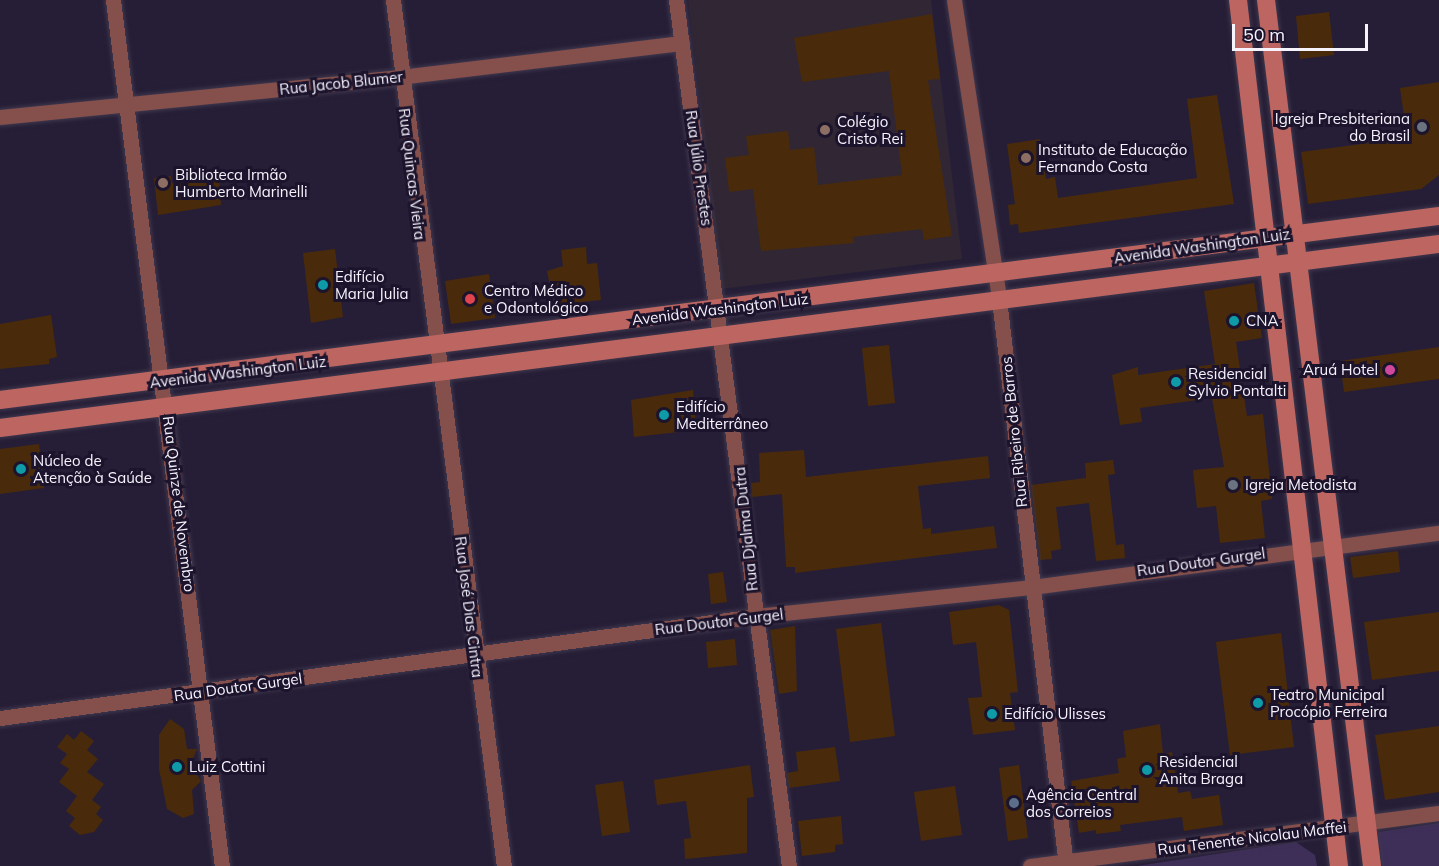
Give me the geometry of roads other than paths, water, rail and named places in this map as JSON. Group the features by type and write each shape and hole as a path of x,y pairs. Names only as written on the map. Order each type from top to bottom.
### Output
{"main road":[{"path":"1238,0 1268,237 1269,265 1339,866"},
{"path":"1266,0 1334,545 1371,866"},
{"name":"Avenida Washington Luiz","path":"0,400 165,382 1439,216"},
{"name":"Avenida Washington Luiz","path":"0,428 166,409 438,371 1439,244"}],"street":[{"name":"Rua Quinze de Novembro","path":"113,0 165,382 166,409 204,692 222,866"},
{"name":"Rua Quincas Vieira","path":"393,0 400,78 435,347"},
{"name":"Rua Júlio Prestes","path":"676,0 723,335"},
{"name":"Rua Ribeiro de Barros","path":"954,0 999,299 1066,864"},
{"name":"Rua Jacob Blumer","path":"0,117 400,78 682,43"},
{"name":"Rua Djalma Dutra","path":"723,335 756,616 789,866"},
{"name":"Rua José Dias Cintra","path":"435,347 504,866"},
{"name":"Rua Doutor Gurgel","path":"0,718 756,616 1032,587 1303,548 1439,533"},
{"name":"Rua Tenente Nicolau Maffei","path":"1030,866 1066,864 1439,813"}],"place":[{"name":"Igreja Presbiteriana do Brasil","path":"1422,127"},
{"name":"Colégio Cristo Rei","path":"825,130"},
{"name":"Instituto de Educação Fernando Costa","path":"1026,158"},
{"name":"Biblioteca Irmão Humberto Marinelli","path":"163,183"},
{"name":"Edifício Maria Julia","path":"323,285"},
{"name":"Centro Médico e Odontológico","path":"470,299"},
{"name":"CNA","path":"1234,321"},
{"name":"Aruá Hotel","path":"1390,370"},
{"name":"Residencial Sylvio Pontalti","path":"1176,382"},
{"name":"Edifício Mediterrâneo","path":"664,415"},
{"name":"Núcleo de Atenção à Saúde","path":"21,469"},
{"name":"Igreja Metodista","path":"1233,485"},
{"name":"Teatro Municipal Procópio Ferreira","path":"1258,703"},
{"name":"Edifício Ulisses","path":"992,714"},
{"name":"Luiz Cottini","path":"177,767"},
{"name":"Residencial Anita Braga","path":"1147,770"},
{"name":"Agência Central dos Correios","path":"1014,803"}]}
